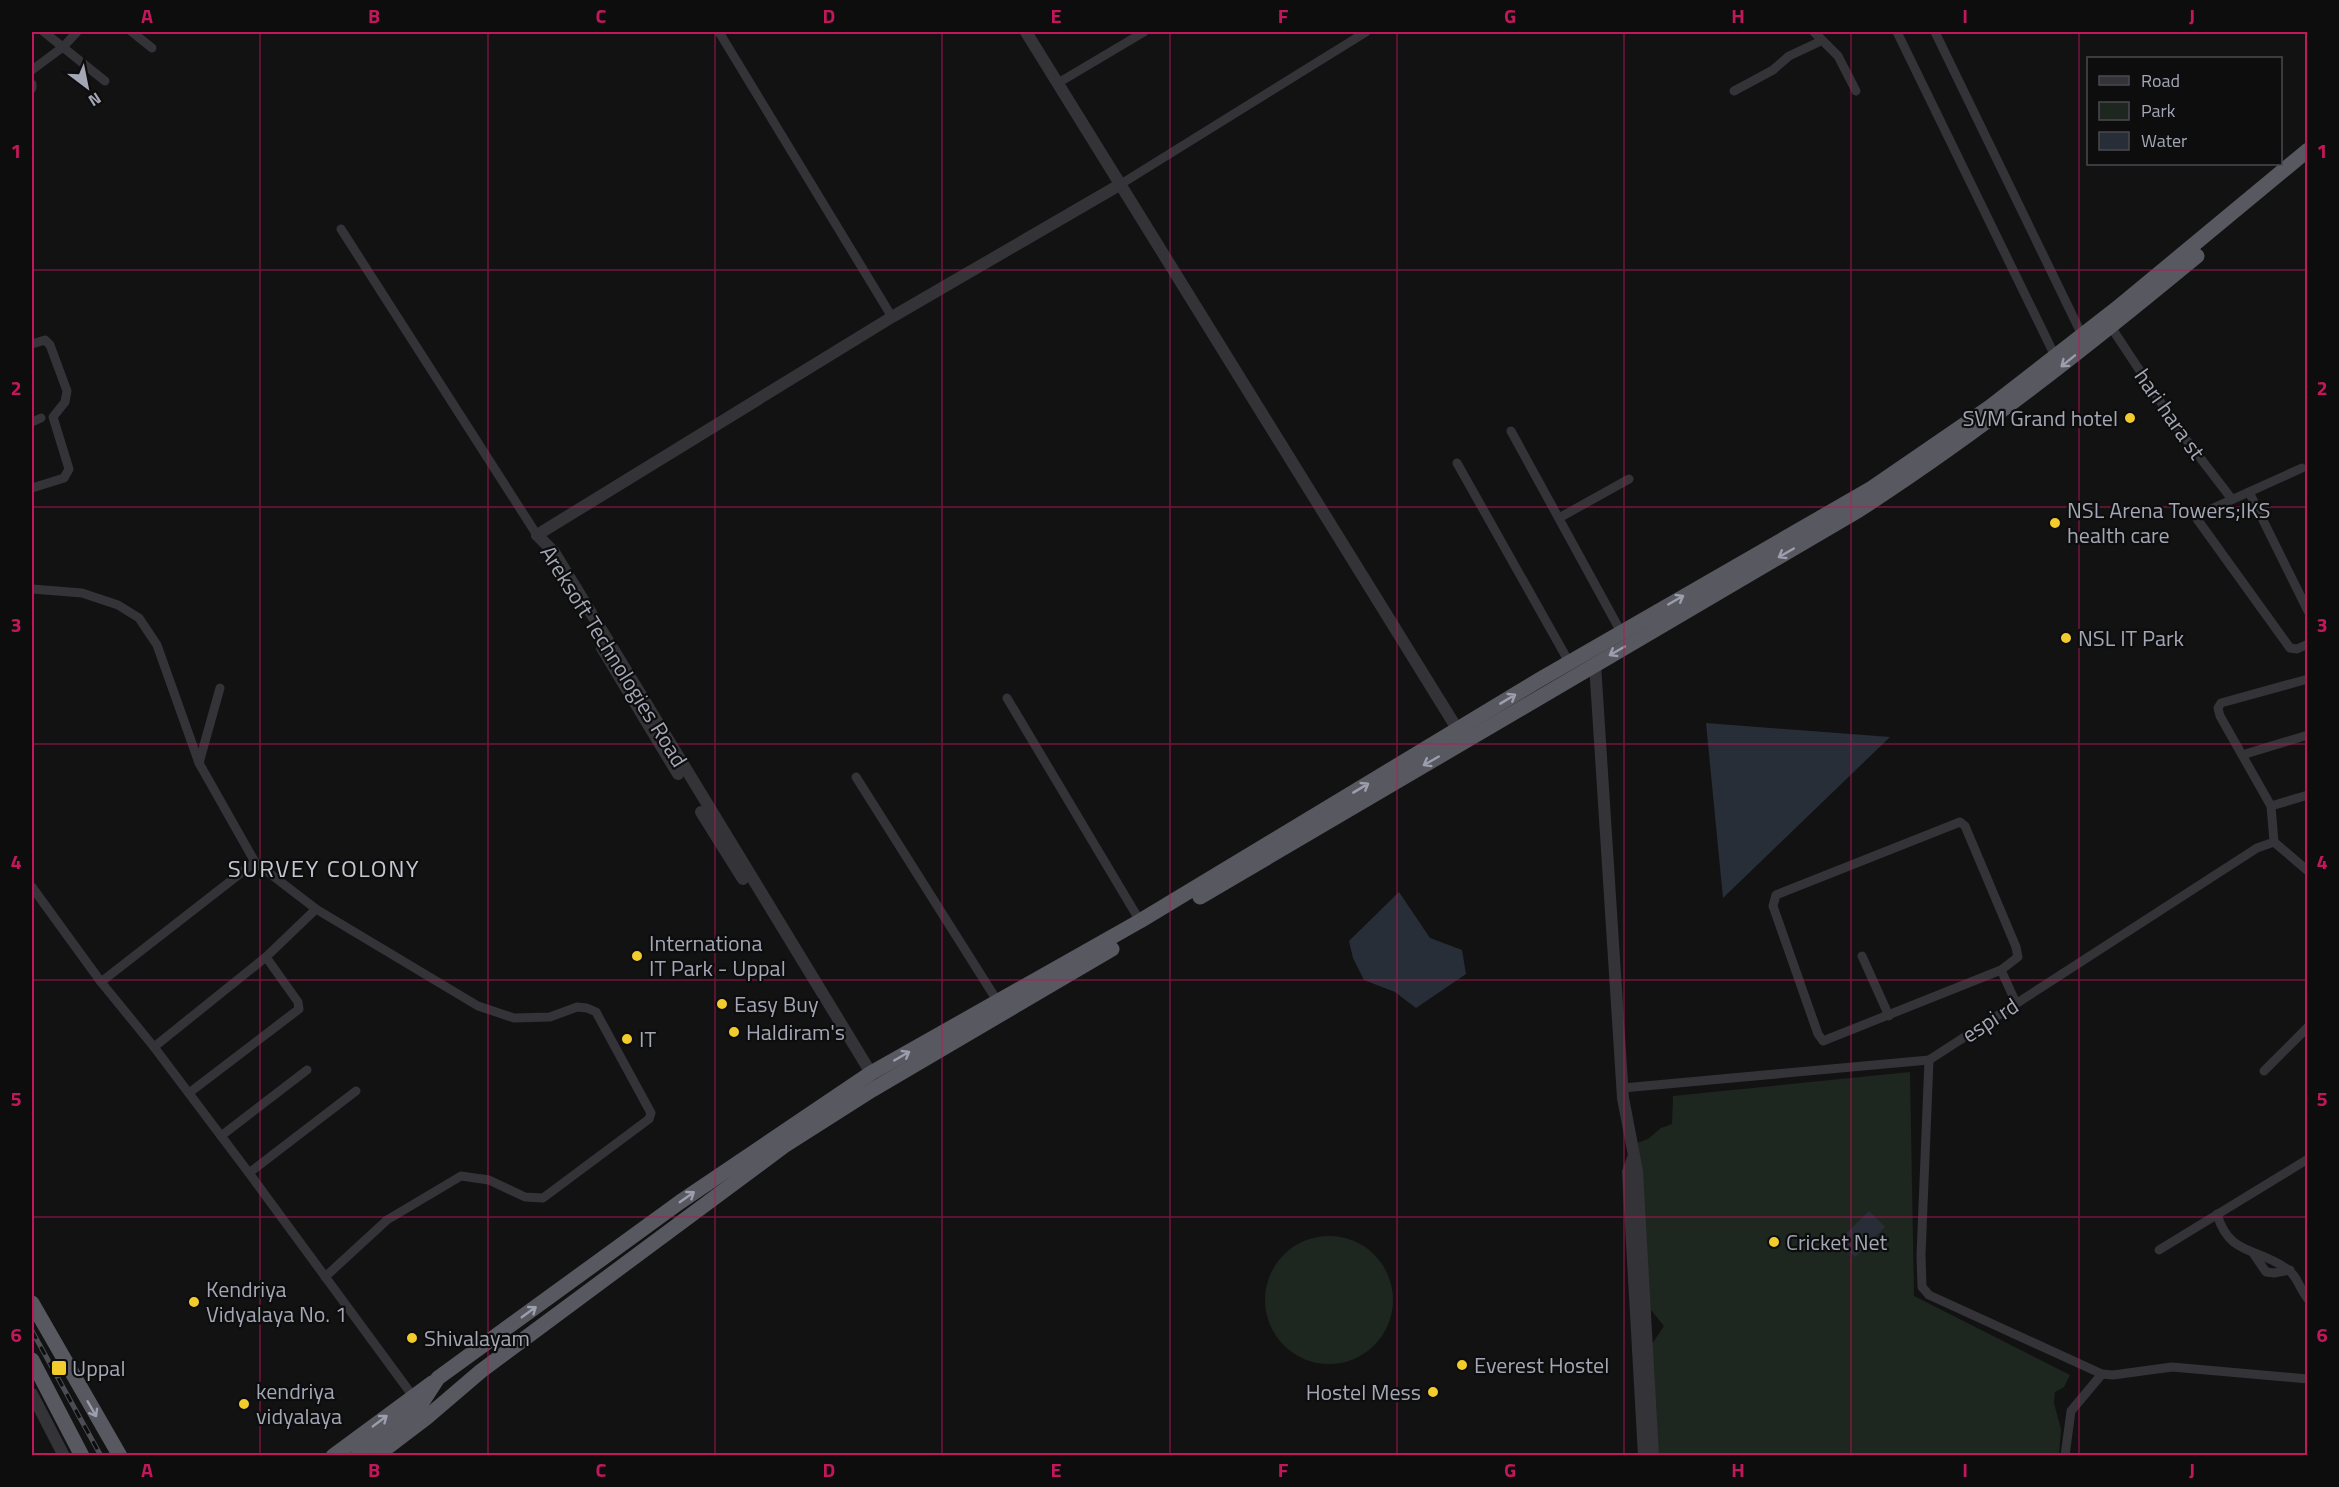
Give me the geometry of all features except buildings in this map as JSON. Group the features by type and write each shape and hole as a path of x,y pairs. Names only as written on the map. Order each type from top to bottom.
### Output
{"highway":[{"path":"376,1455 426,1418 481,1371 784,1146 872,1090 1461,735 1592,657 1854,513 1936,460 2055,356 2307,150"},
{"path":"333,1455 416,1401 438,1378 680,1202 868,1076 1461,735 1569,662 1592,657 1621,632 1866,492 1985,417 2111,327 2307,163"},
{"path":"32,1303 120,1455"},
{"path":"32,1360 82,1455"},
{"path":"357,1455 416,1412 416,1401"}],"street":[{"path":"44,32 105,81"},
{"path":"32,69 63,47 77,32"},
{"path":"132,32 152,48"},
{"path":"719,32 892,317"},
{"path":"1026,32 1461,735"},
{"path":"1058,83 1144,32"},
{"path":"341,229 537,535 892,317 1121,184 1366,32"},
{"path":"1814,32 1838,56 1856,91"},
{"path":"1896,32 2055,356"},
{"path":"1935,32 2082,335"},
{"path":"1734,91 1773,70 1789,56 1821,40"},
{"name":"hari hara st","path":"2111,327 2181,434 2231,498"},
{"path":"32,344 45,340 50,345 67,391 65,402 53,417 69,469 64,478 32,488"},
{"path":"32,422 41,418"},
{"path":"1512,431 1621,632"},
{"path":"1457,463 1569,662"},
{"path":"2307,479 2305,467 2231,498 2200,514 2199,522 2290,648 2297,649 2307,644"},
{"path":"1559,518 1629,479"},
{"path":"2249,492 2307,611"},
{"name":"Areksoft Technologies Road","path":"537,535 554,552 710,818 868,1076"},
{"path":"32,589 82,593 118,605 139,618 157,645 200,763 255,862 316,909 478,1006 514,1018 550,1017 577,1007 596,1012 651,1113 649,1119 543,1198 525,1197 489,1180 461,1176 387,1220 325,1277"},
{"path":"1592,657 1623,1088 1637,1172 1653,1455"},
{"path":"2307,679 2222,703 2218,711 2271,806 2274,842 2307,872"},
{"path":"200,763 220,688"},
{"path":"1007,698 1140,921"},
{"path":"2242,754 2307,735"},
{"path":"856,777 998,1002"},
{"path":"2271,806 2307,795"},
{"path":"1960,822 1965,826 2016,947 2018,957 2001,970 1823,1041 1818,1034 1776,918 1773,906 1776,895 1960,822"},
{"name":"espi rd","path":"1623,1088 1929,1060 2257,848 2274,842"},
{"path":"101,982 255,862"},
{"path":"32,887 101,982 154,1047 249,1173 416,1401"},
{"path":"154,1047 266,957 316,909"},
{"path":"1862,956 1889,1016"},
{"path":"189,1094 299,1009 298,1002 266,957"},
{"path":"2001,970 2016,1003"},
{"path":"2264,1071 2307,1027"},
{"path":"1929,1060 1922,1287 1929,1295 2102,1374 2113,1376 2172,1367 2307,1379"},
{"path":"221,1136 307,1070"},
{"path":"249,1173 356,1091"},
{"path":"1633,1158 1628,1172 1644,1455"},
{"path":"2159,1250 2307,1159"},
{"path":"2217,1214 2226,1237 2253,1253 2290,1270 2307,1299"},
{"path":"2065,1455 2072,1411 2102,1374"},
{"path":"32,1394 64,1455"}],"green space":[{"path":"1910,1072 1914,1296 2070,1375 2064,1387 2055,1392 2054,1403 2061,1429 2059,1455 1658,1455 1652,1344 1664,1326 1646,1304 1634,1144 1648,1139 1661,1128 1672,1124 1673,1096"},
{"path":"1329,1236 1354,1241 1374,1255 1388,1275 1393,1300 1388,1325 1374,1345 1354,1359 1329,1364 1304,1359 1284,1345 1270,1325 1265,1300 1270,1275 1284,1255 1304,1241"}],"water":[{"path":"1706,723 1890,737 1723,898"},
{"path":"1399,892 1430,938 1462,950 1466,974 1416,1008 1395,992 1364,980 1353,958 1349,941"},
{"path":"1869,1211 1885,1227 1855,1257 1839,1241"}],"railway":[{"path":"32,1331 101,1456"}],"place":[{"name":"SVM Grand hotel","path":"2130,418"},
{"name":"NSL Arena Towers;IKS health care","path":"2055,523"},
{"name":"NSL IT Park","path":"2066,638"},
{"name":"Internationa IT Park - Uppal","path":"637,956"},
{"name":"Easy Buy","path":"722,1004"},
{"name":"Haldiram's","path":"734,1032"},
{"name":"IT","path":"627,1039"},
{"name":"Cricket Net","path":"1774,1242"},
{"name":"Kendriya Vidyalaya No. 1","path":"194,1302"},
{"name":"Shivalayam","path":"412,1338"},
{"name":"Everest Hostel","path":"1462,1365"},
{"name":"Uppal","path":"59,1368"},
{"name":"Hostel Mess","path":"1433,1392"},
{"name":"kendriya vidyalaya","path":"244,1404"}],"district":[{"name":"SURVEY COLONY","path":"324,869"}]}
